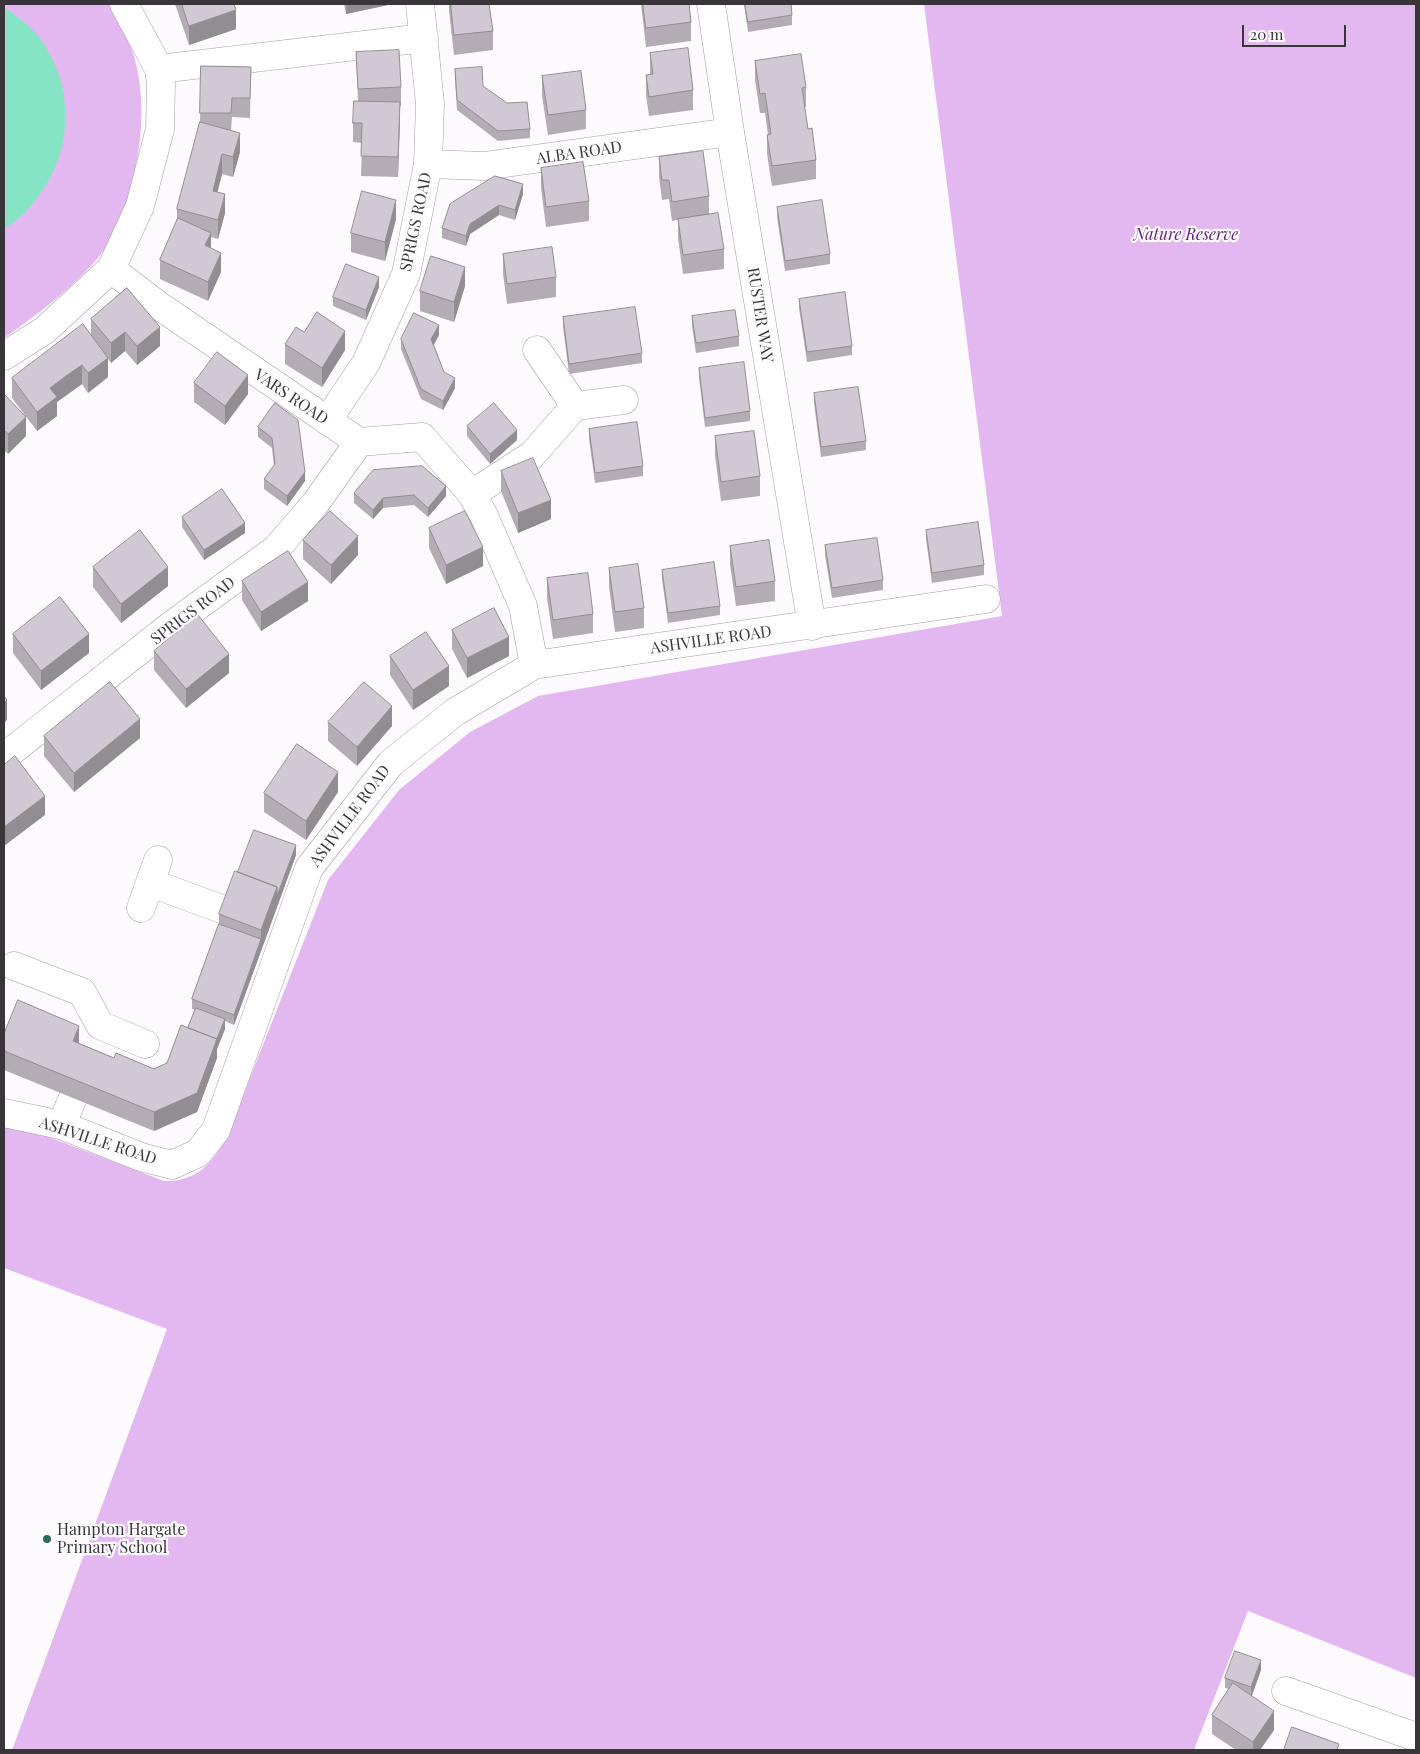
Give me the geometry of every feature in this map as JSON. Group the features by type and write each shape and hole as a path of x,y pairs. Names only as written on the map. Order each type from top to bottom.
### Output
{"street":[{"path":"4,356 45,330 111,269 140,206 160,129 161,84 159,69 124,4"},
{"name":"SPRIGS ROAD","path":"327,421 366,363 406,274 428,164 430,104 420,4"},
{"name":"RUSTER WAY","path":"711,4 730,132 812,626"},
{"path":"159,69 424,38"},
{"name":"ALBA ROAD","path":"428,164 484,166 730,132"},
{"name":"VARS ROAD","path":"111,269 158,305 359,442"},
{"path":"536,350 575,406"},
{"path":"472,494 532,455 575,406 624,400"},
{"path":"359,442 422,437 472,494 522,606 534,665"},
{"name":"SPRIGS ROAD","path":"4,757 173,624 276,549 316,504 359,442"},
{"name":"ASHVILLE ROAD","path":"4,1113 62,1126 141,1157 172,1165 198,1154 216,1130 278,929 309,868 391,763 455,712 534,665 812,626 986,598"},
{"path":"141,908 154,872 227,911"},
{"path":"14,966 82,992 95,1037 145,1044"},
{"path":"62,1126 73,1098"},
{"path":"1286,1691 1416,1737"}],"green space":[{"path":"4,4 109,4 121,24 137,67 142,113 137,159 132,182 125,209 114,235 104,250 79,278 34,317 4,338"},
{"name":"Nature Reserve","path":"924,4 1416,4 1416,1678 1248,1611 1194,1750 12,1750 167,1329 4,1268 4,1125 41,1134 164,1181 188,1177 207,1166 220,1148 231,1126 328,880 399,790 470,732 538,696 1002,616"}],"shaded area":[{"path":"4,7 35,33 53,60 60,78 66,115 60,153 54,171 31,205 21,216 4,228"}],"building":[{"path":"182,4 234,4 236,10 189,26"},
{"path":"451,4 489,4 493,31 454,35"},
{"path":"643,4 689,4 691,22 646,28"},
{"path":"745,4 791,4 792,15 748,22"},
{"path":"688,48 693,90 649,97 646,75 653,74 650,53"},
{"path":"399,50 401,87 358,89 356,52"},
{"path":"801,54 806,87 802,88 808,129 812,128 816,160 772,166 767,135 771,134 765,93 760,94 755,61"},
{"path":"201,66 251,67 250,98 232,98 231,113 200,113"},
{"path":"482,67 483,86 507,103 527,102 530,129 498,131 457,100 455,69"},
{"path":"581,71 586,110 548,115 542,76"},
{"path":"354,101 400,102 398,157 361,156 362,123 353,123"},
{"path":"200,122 240,133 233,157 222,154 213,191 225,194 218,220 177,209"},
{"path":"703,151 709,196 672,202 669,180 662,180 659,157"},
{"path":"583,162 589,201 546,207 541,168"},
{"path":"495,176 523,184 515,210 499,205 470,224 466,236 442,228 450,204"},
{"path":"362,191 396,200 385,242 351,233"},
{"path":"822,200 830,254 785,261 777,207"},
{"path":"718,213 724,249 683,255 678,219"},
{"path":"178,218 211,233 205,245 221,253 208,282 160,260"},
{"path":"552,247 556,277 507,284 503,254"},
{"path":"431,256 465,267 454,302 420,291"},
{"path":"346,264 379,277 366,310 333,297"},
{"path":"127,288 160,327 137,346 125,332 111,343 91,319"},
{"path":"845,292 852,346 807,352 799,299"},
{"path":"635,307 642,353 569,364 563,317"},
{"path":"735,310 739,336 696,343 692,316"},
{"path":"317,312 345,331 322,368 285,344 296,327 304,332"},
{"path":"414,313 439,325 431,339 444,372 455,378 443,401 421,389 401,339"},
{"path":"83,324 108,358 88,373 82,365 50,388 57,397 37,412 12,378"},
{"path":"217,352 248,375 225,406 194,383"},
{"path":"744,362 750,411 705,418 699,368"},
{"path":"858,387 866,441 821,447 814,393"},
{"path":"4,394 26,417 8,434 4,430"},
{"path":"275,403 298,420 305,472 287,496 264,479 275,464 272,438 258,427"},
{"path":"494,403 517,430 490,454 467,426"},
{"path":"637,422 643,466 595,473 589,429"},
{"path":"754,431 760,476 721,482 715,436"},
{"path":"533,458 551,500 518,513 501,471"},
{"path":"422,466 446,486 428,508 414,495 383,498 373,510 354,493 373,470"},
{"path":"222,489 245,523 204,550 182,517"},
{"path":"330,511 358,536 331,565 303,540"},
{"path":"465,511 483,547 446,565 429,528"},
{"path":"978,522 984,565 932,573 926,530"},
{"path":"140,530 168,567 121,604 93,567"},
{"path":"877,538 883,580 832,588 825,545"},
{"path":"769,540 775,581 736,587 730,546"},
{"path":"288,551 308,582 261,612 242,581"},
{"path":"714,562 720,606 668,613 662,570"},
{"path":"638,564 644,608 615,612 609,568"},
{"path":"588,573 593,614 553,620 547,578"},
{"path":"60,597 89,634 41,671 13,634"},
{"path":"494,608 509,637 467,658 452,630"},
{"path":"198,615 229,654 186,689 154,651"},
{"path":"426,632 449,666 413,690 390,656"},
{"path":"110,682 140,719 74,773 44,736"},
{"path":"364,682 392,706 357,747 328,722"},
{"path":"297,744 338,772 306,821 264,793"},
{"path":"15,756 45,796 4,827 4,765"},
{"path":"254,830 296,845 277,896 277,887 238,872"},
{"path":"235,871 277,887 261,930 219,914"},
{"path":"219,924 261,939 234,1015 192,999"},
{"path":"18,1000 79,1026 73,1041 114,1058 116,1053 154,1069 167,1063 181,1025 217,1039 197,1093 154,1112 4,1051 4,1034"},
{"path":"196,1008 225,1019 217,1039 188,1028"},
{"path":"1235,1651 1261,1660 1251,1687 1225,1678"},
{"path":"1233,1683 1274,1711 1253,1742 1212,1715"},
{"path":"1292,1727 1339,1744 1337,1750 1284,1750"}],"place":[{"name":"Hampton Hargate Primary School","path":"47,1539"}]}
